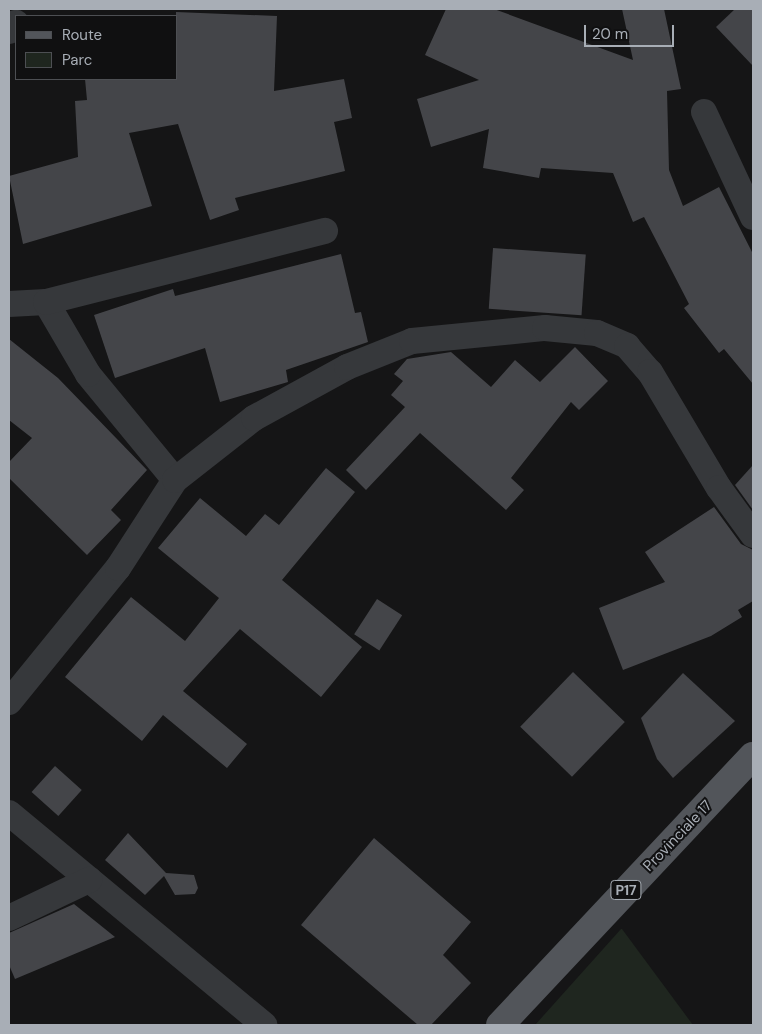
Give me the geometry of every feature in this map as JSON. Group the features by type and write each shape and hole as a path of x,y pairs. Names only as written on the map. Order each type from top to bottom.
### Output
{"main road":[{"name":"Provinciale 17","path":"500,1025 753,756"}],"street":[{"path":"704,112 753,217"},
{"path":"9,304 46,302 325,231"},
{"path":"46,302 88,374 175,480"},
{"path":"9,702 118,568 175,480 254,418 347,367 412,341 545,328 597,333 627,346 650,372 719,488 753,536"},
{"path":"9,813 264,1025"},
{"path":"9,918 89,880"}],"green space":[{"path":"621,929 693,1025 535,1025"}],"building":[{"path":"446,9 494,9 633,60 622,9 664,9 681,89 667,91 669,170 683,206 719,187 753,254 753,384 724,349 719,353 684,308 689,304 644,217 633,222 613,173 541,168 539,178 483,168 489,129 431,147 417,99 479,80 425,55"},
{"path":"735,9 753,9 753,66 716,27"},
{"path":"176,12 277,16 274,91 344,79 352,118 334,122 345,171 235,198 239,210 210,220 178,124 129,133 152,206 23,244 9,176 78,157 75,101 87,100 85,80 178,80 178,15 176,15"},
{"path":"493,248 586,254 582,315 489,309"},
{"path":"341,254 355,313 361,312 368,342 286,370 288,382 220,402 205,348 115,378 94,315 173,289 175,296"},
{"path":"9,339 58,378 147,470 111,510 121,520 87,555 9,478 9,462 32,438 9,420"},
{"path":"575,347 608,381 579,410 571,402 511,478 524,490 506,510 420,433 366,490 346,470 405,407 391,395 403,381 394,374 407,359 451,352 491,387 515,360 540,382"},
{"path":"753,465 753,510 735,485"},
{"path":"326,468 355,492 282,580 362,647 321,697 240,629 183,691 247,744 227,768 163,715 142,741 65,677 131,597 185,641 219,598 158,548 200,498 246,536 265,514 279,525"},
{"path":"714,507 741,544 753,550 753,601 738,610 742,617 711,636 623,670 599,608 665,582 645,552"},
{"path":"377,599 402,615 379,651 354,634"},
{"path":"573,672 625,722 572,777 520,727"},
{"path":"683,673 735,721 673,778 657,759 641,718"},
{"path":"55,766 82,790 58,816 32,792"},
{"path":"128,833 166,873 194,875 198,888 195,894 175,895 164,876 145,895 105,860"},
{"path":"374,838 471,922 443,955 471,983 431,1025 418,1025 301,925"},
{"path":"74,904 115,937 15,979 9,965 9,933"}]}
